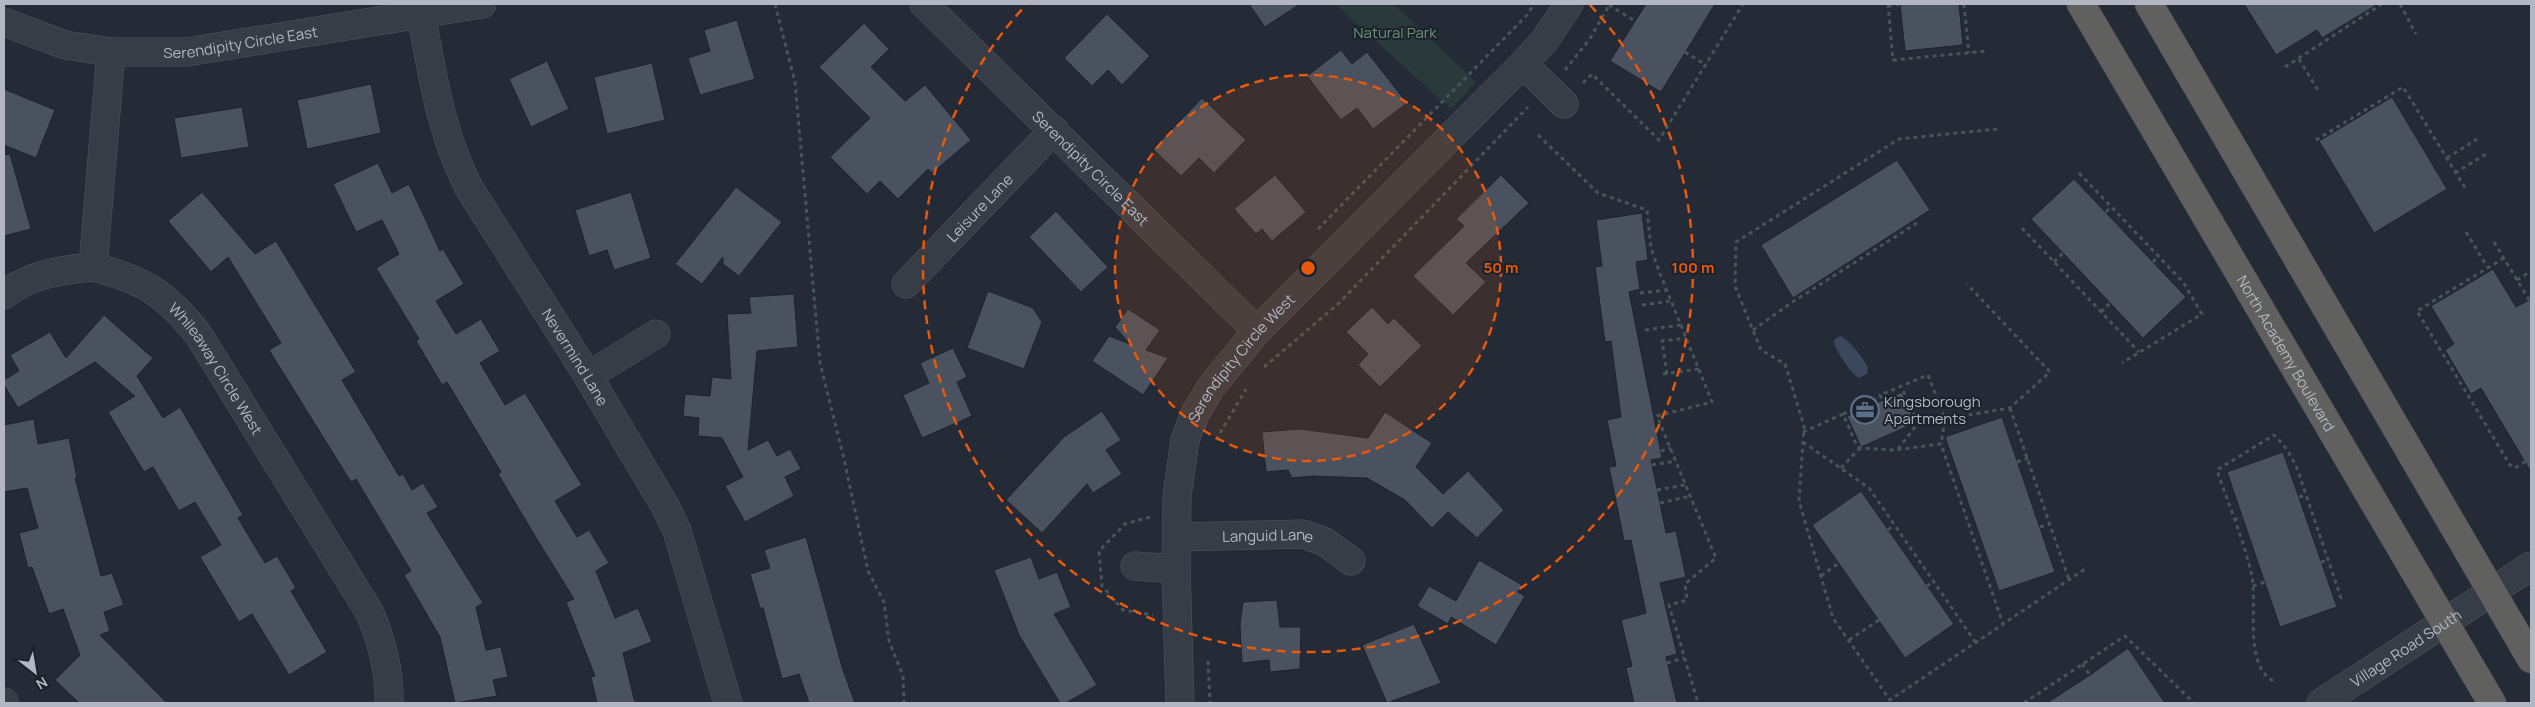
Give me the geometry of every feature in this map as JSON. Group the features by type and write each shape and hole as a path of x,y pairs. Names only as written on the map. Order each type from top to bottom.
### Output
{"highway":[{"name":"North Academy Boulevard","path":"2081,4 2492,703"},
{"path":"2149,4 2531,659"}],"street":[{"name":"Serendipity Circle East","path":"4,22 66,45 111,52 187,52 482,4"},
{"name":"Serendipity Circle East","path":"924,4 1257,330"},
{"name":"Serendipity Circle West","path":"1180,703 1176,569 1177,496 1185,440 1195,414 1211,387 1257,330 1523,64 1545,40 1569,4"},
{"name":"Nevermind Lane","path":"421,14 442,122 453,158 468,188 588,376 661,498 677,531 728,703"},
{"path":"93,267 111,52"},
{"path":"1523,64 1564,104"},
{"name":"Leisure Lane","path":"906,284 1054,130"},
{"name":"Whileaway Circle West","path":"4,295 35,277 60,270 93,267 125,275 155,290 179,310 198,334 370,613 380,638 386,666 389,703"},
{"path":"588,376 656,334"},
{"name":"Languid Lane","path":"1177,537 1303,534 1325,542 1351,561"},
{"path":"1135,566 1176,569"},
{"name":"Village Road South","path":"2321,703 2490,590 2531,566"}],"path":[{"path":"775,4 794,82 820,363 844,459 868,571 884,602 889,640 903,676 904,703"},
{"path":"1561,74 1589,40 1610,4 1635,21"},
{"path":"1583,83 1592,74 1660,140 1742,5 1737,4"},
{"path":"1900,4 1888,5 1893,60 1988,51"},
{"path":"1964,4 1969,53"},
{"path":"2285,67 2326,42 2327,37 2382,4"},
{"path":"2400,4 2416,34"},
{"path":"1685,52 1706,64"},
{"path":"2299,59 2319,92"},
{"path":"2316,140 2403,86 2467,191"},
{"path":"1261,370 1338,304 1534,101"},
{"path":"1997,129 1899,139 1736,242 1735,286 1760,350 1785,364 1804,432 1799,501 1833,618 1890,700 2088,567"},
{"path":"1538,135 1598,193 1646,210 1651,248 1712,402 1657,416 1716,558 1685,584 1687,600 1668,605 1698,703"},
{"path":"2446,158 2478,139"},
{"path":"2455,172 2486,154"},
{"path":"2079,173 2183,282 2202,314 2122,362"},
{"path":"2106,212 2111,207"},
{"path":"1753,330 1794,301 1920,221"},
{"path":"2022,228 2140,352"},
{"path":"2466,232 2488,268"},
{"path":"2494,242 2529,296 2531,303"},
{"path":"2054,262 2063,253"},
{"path":"2153,262 2159,256"},
{"path":"2504,258 2417,311 2510,465 2515,468 2531,458"},
{"path":"2517,280 2531,271"},
{"path":"1945,419 2010,408 2050,372 1967,284"},
{"path":"1640,293 1667,290"},
{"path":"1642,305 1672,301"},
{"path":"2101,312 2110,303"},
{"path":"1645,330 1681,325"},
{"path":"1686,338 1662,341 1665,374 1699,369"},
{"path":"1804,432 1928,375 1945,419 1941,444 2003,624"},
{"path":"1211,448 1249,384"},
{"path":"1898,449 1918,423 1902,386"},
{"path":"2010,408 2069,580"},
{"path":"1843,414 1857,446 1860,448 1898,449 1941,444"},
{"path":"2273,680 2265,676 2254,646 2252,572 2217,470 2274,436 2292,456 2342,601"},
{"path":"1803,442 1868,488 1976,643"},
{"path":"1661,451 1671,448"},
{"path":"1841,468 1860,448"},
{"path":"2017,462 2028,458"},
{"path":"1652,465 1676,461"},
{"path":"1954,483 1961,481"},
{"path":"1658,490 1685,484"},
{"path":"2299,497 2306,495"},
{"path":"1660,503 1690,496"},
{"path":"2234,520 2242,517"},
{"path":"2040,527 2050,524"},
{"path":"1888,530 1894,525"},
{"path":"1977,548 1983,546"},
{"path":"2321,562 2328,560"},
{"path":"1821,576 1839,563"},
{"path":"1927,586 1934,581"},
{"path":"2253,586 2265,582"},
{"path":"1849,640 1878,620"},
{"path":"2025,703 2125,636 2194,703"},
{"path":"1208,654 1210,703"},
{"path":"1667,663 1684,658"},
{"path":"2082,664 2090,675"}],"green space":[{"name":"Natural Park","path":"1335,4 1393,4 1476,82 1451,109"}],"water":[{"path":"1840,336 1852,345 1867,365 1867,374 1859,378 1843,360 1834,344 1834,340"}],"building":[{"path":"1249,4 1300,4 1265,27"},
{"path":"1646,4 1715,4 1661,92 1610,61"},
{"path":"1900,4 1959,4 1963,45 1905,51"},
{"path":"2244,4 2378,4 2322,38 2317,30 2276,55"},
{"path":"1107,14 1150,56 1122,85 1108,70 1092,86 1064,58"},
{"path":"737,20 755,79 700,95 688,58 710,51 704,30"},
{"path":"864,23 889,49 871,67 905,101 925,85 971,140 932,173 928,169 898,199 880,181 867,194 830,157 870,118 819,67"},
{"path":"1341,50 1352,64 1367,52 1407,103 1373,129 1357,108 1341,120 1307,76"},
{"path":"547,61 569,109 531,127 509,79"},
{"path":"652,63 665,120 607,134 594,77"},
{"path":"371,84 381,133 307,149 297,100"},
{"path":"4,89 55,110 36,158 4,145"},
{"path":"2392,97 2447,189 2374,233 2319,141"},
{"path":"1202,98 1246,140 1214,173 1199,158 1181,176 1153,149"},
{"path":"242,107 249,147 181,158 174,118"},
{"path":"10,154 31,229 4,236 4,155"},
{"path":"1897,160 1930,210 1793,298 1761,245"},
{"path":"378,163 392,193 409,184 440,251 443,249 464,284 436,301 456,334 481,319 500,351 480,363 505,405 525,393 582,485 555,501 577,537 589,530 609,563 596,571 615,618 638,608 652,642 623,653 635,703 597,703 591,677 595,676 566,602 574,599 498,474 501,472 447,382 442,385 416,341 419,339 376,268 399,254 382,220 356,232 333,184"},
{"path":"1275,175 1306,212 1272,241 1262,229 1256,234 1234,209"},
{"path":"1501,175 1529,203 1466,263 1486,282 1453,315 1413,276 1464,226 1456,219"},
{"path":"2074,179 2186,297 2143,338 2031,219"},
{"path":"736,187 782,222 739,276 723,264 723,257 702,284 675,264"},
{"path":"202,192 255,254 276,241 356,372 342,380 399,476 403,474 412,490 423,483 438,507 427,513 483,603 476,607 486,650 501,647 508,677 493,680 497,696 455,703 440,637 404,575 411,571 356,479 351,482 269,350 281,343 228,257 211,272 168,221"},
{"path":"631,192 651,258 614,270 607,250 589,256 575,210"},
{"path":"1056,211 1108,267 1081,292 1029,237"},
{"path":"1642,213 1648,260 1636,262 1640,289 1629,292 1662,458 1651,460 1666,533 1676,531 1686,577 1660,583 1677,654 1666,657 1677,703 1634,703 1626,668 1632,666 1621,620 1646,613 1631,540 1624,541 1609,467 1616,466 1607,420 1621,417 1611,341 1605,342 1595,267 1602,266 1596,220"},
{"path":"2493,269 2516,307 2531,299 2531,472 2481,388 2471,394 2445,350 2454,344 2431,306"},
{"path":"988,291 1033,308 1042,322 1024,369 967,348"},
{"path":"794,294 798,347 757,351 748,450 768,440 777,456 790,449 801,469 785,477 794,496 745,522 725,486 743,477 722,438 698,436 699,418 683,416 685,394 710,396 712,377 731,379 727,314 751,313 749,297"},
{"path":"1372,307 1388,324 1394,318 1422,346 1380,387 1358,365 1368,354 1346,332"},
{"path":"1128,309 1160,330 1146,350 1168,358 1143,395 1092,361 1109,336 1130,344 1115,327"},
{"path":"104,315 153,358 137,376 163,418 180,407 243,515 238,518 265,563 277,556 296,588 291,591 327,652 289,675 252,614 239,622 200,557 221,545 195,502 179,511 153,467 144,472 108,412 135,396 95,362 18,408 4,385 4,380 19,371 10,355 50,332 66,358"},
{"path":"953,348 967,377 957,382 972,416 922,438 903,395 929,383 920,363"},
{"path":"1902,392 1915,423 1861,447 1847,416"},
{"path":"1102,411 1121,440 1106,450 1122,474 1093,493 1087,484 1042,533 1006,500 1064,437"},
{"path":"1385,412 1432,443 1416,467 1443,494 1468,471 1504,510 1477,538 1448,512 1432,528 1405,500 1367,478 1312,476 1292,478 1288,470 1266,472 1262,432 1300,429 1368,438"},
{"path":"2002,417 2055,572 1999,591 1945,437"},
{"path":"34,419 38,444 69,438 77,478 75,478 101,576 112,573 124,605 104,612 110,631 100,635 167,703 79,703 55,680 80,655 63,609 49,614 32,567 28,568 19,533 38,528 27,488 4,492 4,425"},
{"path":"2283,452 2337,607 2280,627 2227,472"},
{"path":"1861,491 1954,624 1905,658 1812,525"},
{"path":"806,537 843,670 855,703 809,703 799,674 782,679 763,608 760,608 750,574 770,568 764,550"},
{"path":"1031,557 1039,579 1057,572 1071,607 1054,614 1097,685 1066,703 1060,703 1019,635 994,570"},
{"path":"1479,560 1522,585 1518,592 1525,596 1496,645 1451,617 1448,624 1417,606 1429,586 1456,601"},
{"path":"1277,600 1280,627 1301,627 1300,669 1270,672 1269,660 1242,663 1240,625 1243,602"},
{"path":"1414,624 1441,683 1387,703 1362,645"},
{"path":"2128,648 2165,703 2047,703 2090,675"}],"place":[{"name":"Kingsborough Apartments","path":"1865,410"}]}
